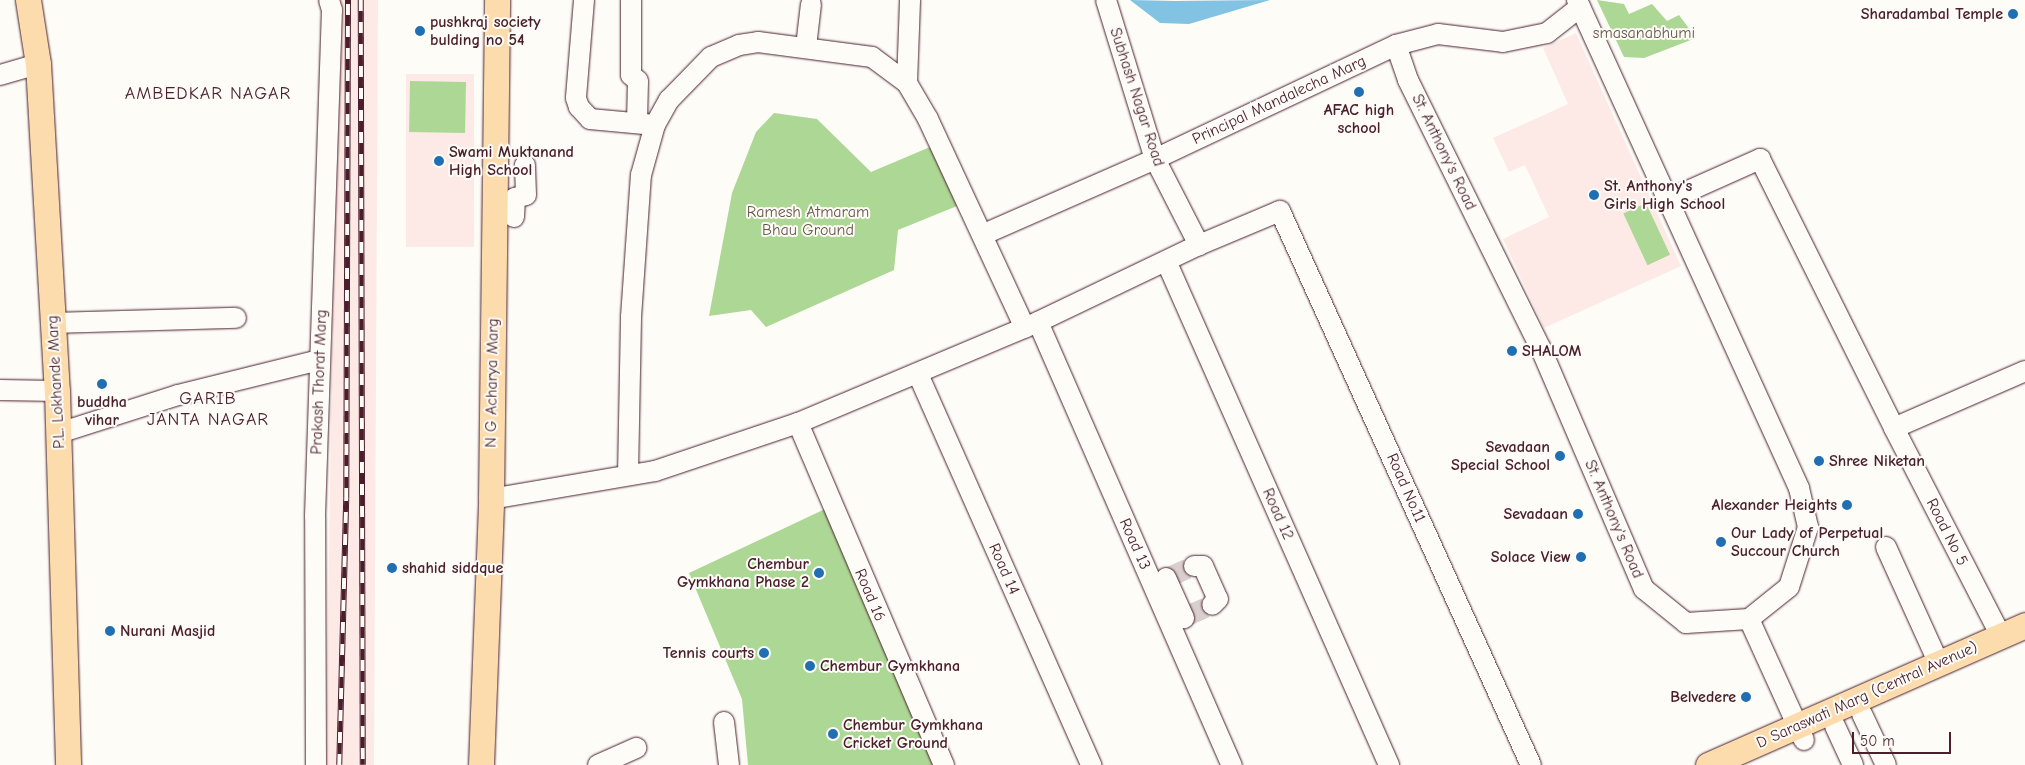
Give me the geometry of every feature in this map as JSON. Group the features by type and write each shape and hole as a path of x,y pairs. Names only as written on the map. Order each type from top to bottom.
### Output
{"main road":[{"name":"P.L. Lokhande Marg","path":"28,0 38,64 57,390 68,765"},
{"name":"N G Acharya Marg","path":"481,765 491,499 497,0"},
{"name":"D Saraswati Marg (Central Avenue)","path":"1746,765 1800,733 1939,664 2025,625"},
{"name":"D Saraswati Marg (Central Avenue)","path":"1708,765 1800,733 1836,726 2025,642"}],"street":[{"name":"Prakash Thorat Marg","path":"316,765 315,516 332,10 329,0"},
{"path":"584,0 576,98 579,107 590,119 646,124"},
{"path":"628,475 635,243 646,124 638,81 630,75 631,0"},
{"path":"907,83 910,0"},
{"name":"Subhash Nagar Road","path":"1106,0 1155,159 1199,246"},
{"path":"1579,3 1799,488 1808,527 1789,587 1749,619 1800,733"},
{"name":"Principal Mandalecha Marg","path":"982,235 1155,159 1396,45 1438,34 1503,42 1547,33 1579,3"},
{"path":"806,47 811,4"},
{"path":"646,124 711,57 739,45 758,42 872,57 907,83"},
{"name":"St. Anthony's Road","path":"1396,45 1408,80 1541,349 1644,589 1686,623 1749,619"},
{"path":"0,75 38,64"},
{"name":"Road 13","path":"907,83 928,119 982,235 1031,325 1163,580 1180,619 1232,765"},
{"name":"Road No 5","path":"1668,200 1760,159 2000,636"},
{"path":"495,180 525,172 526,195 514,201 514,217"},
{"name":"Road No.11","path":"1199,246 1280,211 1531,765"},
{"path":"491,499 656,471 798,423 1031,325 1167,263 1199,246"},
{"name":"Road 12","path":"1167,263 1389,765"},
{"path":"53,323 236,318"},
{"path":"59,433 178,395 319,360"},
{"path":"1894,428 2025,371"},
{"name":"Road 14","path":"918,374 1090,765"},
{"path":"0,390 57,390"},
{"name":"Road 16","path":"798,423 944,765"},
{"path":"1886,547 1939,664"},
{"path":"1194,566 1203,566 1216,596 1217,602 1212,605"},
{"path":"1862,714 1886,765"},
{"path":"724,722 729,765"},
{"path":"1836,726 1853,765"},
{"path":"598,765 636,748"}],"shaded area":[{"path":"337,0 378,0 374,765 326,765"},
{"name":"St. Anthony's Girls High School","path":"1576,33 1681,266 1544,328 1503,239 1549,217 1525,165 1509,172 1493,138 1568,104 1543,48"},
{"name":"Swami Muktanand High School","path":"406,74 474,74 474,247 406,247"}],"green space":[{"name":"smasanabhumi","path":"1597,0 1624,4 1629,14 1652,4 1667,21 1679,15 1696,38 1644,58 1624,57"},
{"path":"410,81 466,82 465,133 409,132"},
{"name":"Ramesh Atmaram Bhau Ground","path":"774,113 817,119 871,172 930,147 957,206 898,230 894,270 766,327 751,310 709,316 732,193 756,132"},
{"path":"1646,203 1670,255 1647,265 1623,214"},
{"name":"Chembur Gymkhana","path":"825,509 935,765 748,765 742,699 689,573"}],"water":[{"path":"1130,0 1270,0 1189,24 1160,23"}],"tunnel":[{"path":"1169,577 1194,566"},
{"path":"1187,616 1212,605"}],"railway":[{"path":"339,765 346,499 348,0"},
{"path":"361,0 363,765"}],"place":[{"name":"Sharadambal Temple","path":"2013,14"},
{"name":"pushkraj society bulding no 54","path":"420,31"},
{"name":"AFAC high school","path":"1359,92"},
{"name":"Swami Muktanand High School","path":"439,161"},
{"name":"St. Anthony's Girls High School","path":"1594,195"},
{"name":"SHALOM","path":"1512,351"},
{"name":"buddha vihar","path":"102,384"},
{"name":"Sevadaan Special School","path":"1560,456"},
{"name":"Shree Niketan","path":"1819,461"},
{"name":"Alexander Heights","path":"1847,505"},
{"name":"Sevadaan","path":"1578,514"},
{"name":"Our Lady of Perpetual Succour Church","path":"1721,542"},
{"name":"Solace View","path":"1581,557"},
{"name":"shahid siddque","path":"392,568"},
{"name":"Chembur Gymkhana Phase 2","path":"819,573"},
{"name":"Nurani Masjid","path":"110,631"},
{"name":"Tennis courts","path":"764,653"},
{"name":"Chembur Gymkhana","path":"810,666"},
{"name":"Belvedere","path":"1746,697"},
{"name":"Chembur Gymkhana Cricket Ground","path":"833,734"}],"district":[{"name":"AMBEDKAR NAGAR","path":"208,94"},
{"name":"GARIB JANTA NAGAR","path":"208,410"}]}
